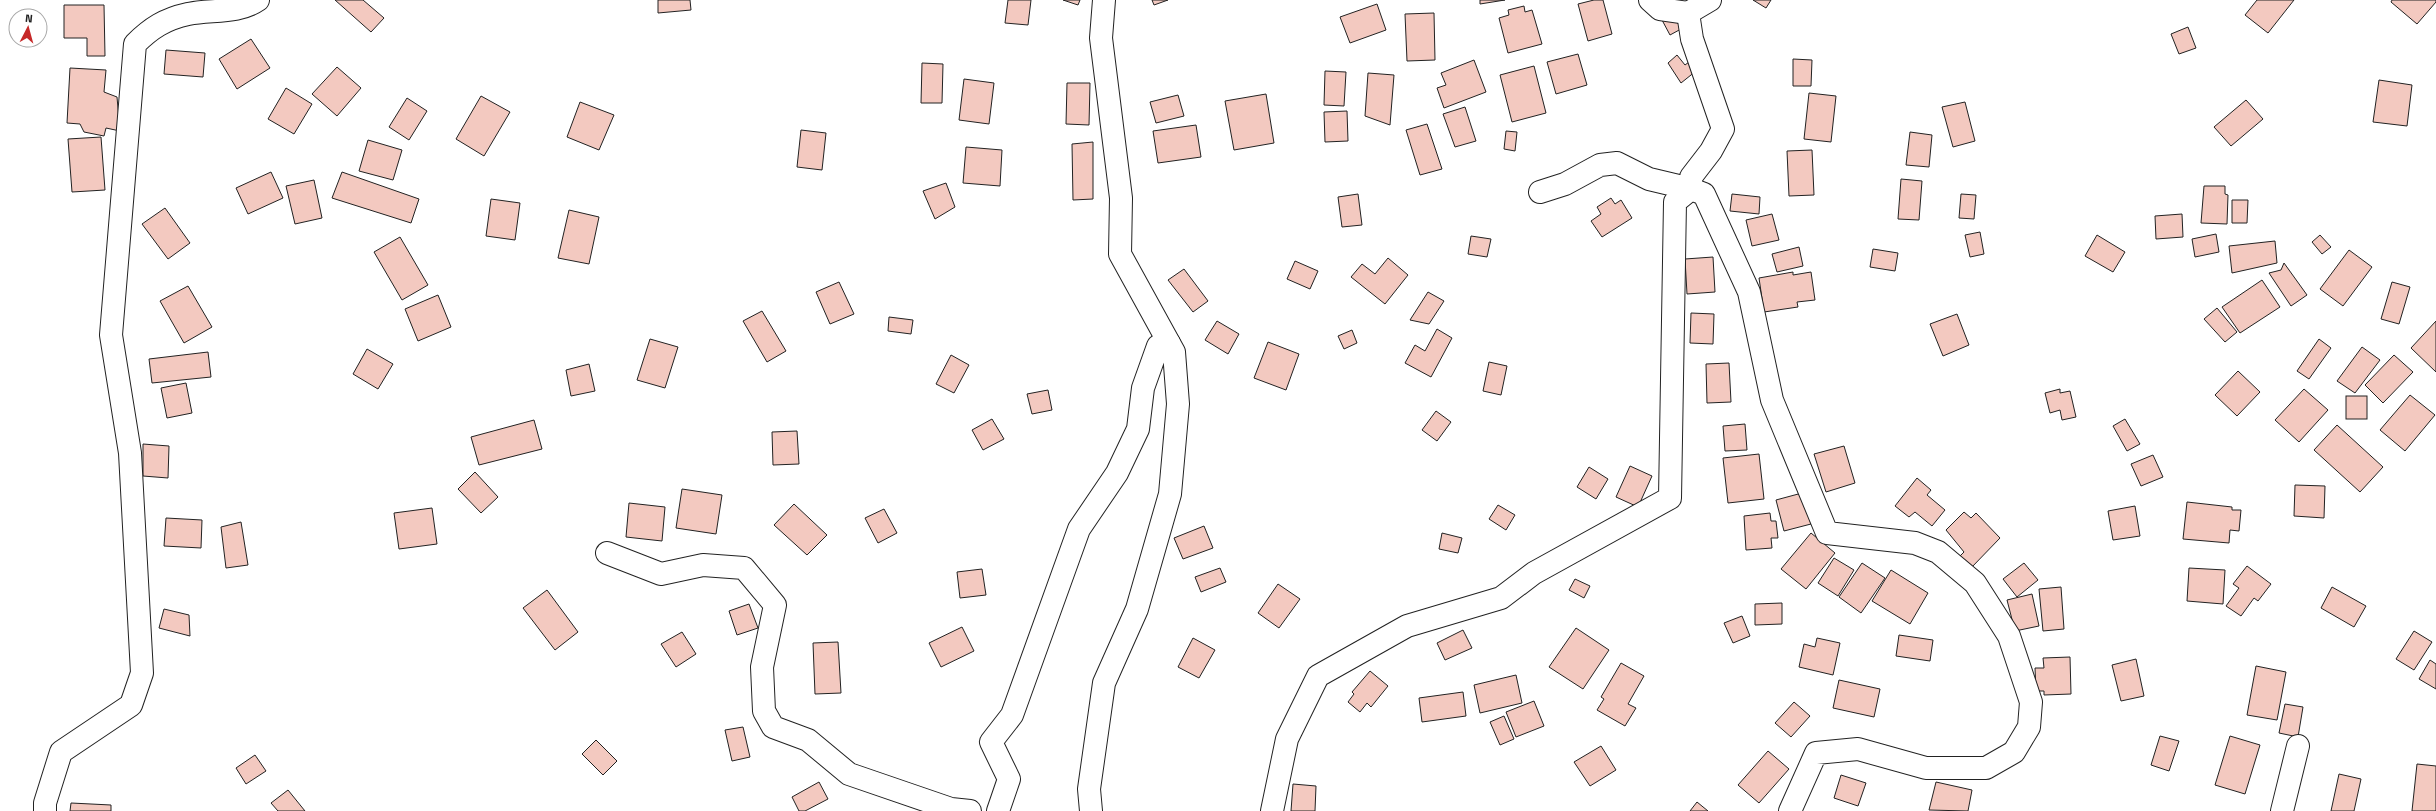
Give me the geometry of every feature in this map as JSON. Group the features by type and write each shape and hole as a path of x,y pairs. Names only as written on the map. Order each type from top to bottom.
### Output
{"street":[{"path":"45,811 45,803 61,752 131,705 142,673 130,453 111,335 135,44 154,25 188,14 228,10 258,0"},
{"path":"1091,811 1089,789 1104,683 1137,609 1170,494 1178,404 1174,352 1120,254 1121,198 1101,38 1104,0"},
{"path":"1650,0 1660,9 1688,13 1710,0"},
{"path":"1688,13 1692,39 1723,129 1711,151 1690,177 1691,189"},
{"path":"1540,192 1565,184 1600,165 1617,163 1649,179 1691,189 1704,194 1749,292 1772,400 1827,533 1915,543 1938,552 1976,583 2009,636 2031,702 2030,727 2014,752 1986,768 1926,768 1858,750 1816,753 1790,811"},
{"path":"1272,811 1287,739 1318,676 1407,626 1501,598 1534,573 1670,498 1675,202 1691,189"},
{"path":"998,811 1009,779 991,742 1012,715 1080,529 1117,473 1138,429 1143,388 1158,346 1169,343"},
{"path":"607,553 661,574 703,565 744,568 775,605 762,667 764,710 773,727 808,740 849,774 951,809 970,811"},
{"path":"2282,811 2298,746"}],"building":[{"path":"335,0 363,0 384,18 371,32"},
{"path":"658,0 690,0 691,10 658,13"},
{"path":"1008,0 1031,0 1028,25 1005,23"},
{"path":"1063,0 1080,0 1078,5"},
{"path":"1152,0 1168,0 1154,5"},
{"path":"1480,0 1505,0 1480,4"},
{"path":"1594,0 1603,0 1612,34 1588,41 1578,4"},
{"path":"1753,0 1771,0 1766,8"},
{"path":"2257,0 2294,0 2268,33 2245,15"},
{"path":"2392,0 2436,0 2436,2 2417,24 2391,2"},
{"path":"1377,4 1386,30 1350,43 1340,17"},
{"path":"64,5 104,5 105,56 87,56 87,38 64,38"},
{"path":"1524,6 1525,12 1532,10 1542,44 1508,53 1499,18 1509,15 1508,10"},
{"path":"1434,13 1435,60 1407,61 1405,14"},
{"path":"1673,14 1681,29 1670,35 1662,20"},
{"path":"2188,27 2196,48 2179,54 2171,34"},
{"path":"251,39 270,68 237,89 219,59"},
{"path":"166,50 205,53 203,77 164,74"},
{"path":"1578,54 1587,85 1556,94 1547,62"},
{"path":"1677,55 1685,65 1689,62 1696,71 1681,83 1668,63"},
{"path":"1793,59 1812,60 1811,86 1793,86"},
{"path":"1474,60 1486,92 1444,108 1437,88 1446,85 1441,73"},
{"path":"922,63 943,64 942,103 921,103"},
{"path":"1534,66 1546,113 1512,122 1500,75"},
{"path":"337,67 361,88 337,116 312,94"},
{"path":"70,68 106,70 104,92 117,97 120,131 106,128 104,136 84,132 80,124 67,123"},
{"path":"1325,71 1346,72 1344,106 1324,105"},
{"path":"1368,73 1394,75 1390,125 1365,116"},
{"path":"964,79 994,83 989,124 959,120"},
{"path":"2379,80 2412,85 2407,126 2373,122"},
{"path":"1067,83 1090,83 1089,125 1066,124"},
{"path":"286,88 312,104 294,134 268,119"},
{"path":"1809,93 1836,96 1831,142 1804,139"},
{"path":"1266,94 1274,143 1234,150 1225,101"},
{"path":"1178,95 1184,116 1156,123 1150,102"},
{"path":"481,96 510,112 484,156 456,139"},
{"path":"407,98 427,111 409,140 389,127"},
{"path":"2246,100 2263,119 2231,146 2214,127"},
{"path":"580,102 614,115 599,150 567,137"},
{"path":"1965,102 1975,141 1953,147 1942,107"},
{"path":"1465,107 1476,141 1455,147 1443,114"},
{"path":"1347,111 1348,141 1325,142 1324,112"},
{"path":"1427,124 1442,169 1420,175 1406,130"},
{"path":"1196,125 1201,157 1158,163 1153,131"},
{"path":"801,130 826,133 822,170 797,167"},
{"path":"1506,131 1517,132 1515,151 1504,149"},
{"path":"1910,132 1932,135 1929,167 1906,165"},
{"path":"101,137 105,190 72,192 68,139"},
{"path":"368,140 402,150 393,180 359,171"},
{"path":"1093,142 1093,199 1073,200 1072,144"},
{"path":"966,147 1002,150 1000,186 963,183"},
{"path":"1812,150 1814,195 1789,196 1787,151"},
{"path":"271,172 283,198 248,214 236,188"},
{"path":"342,172 419,199 411,223 332,198"},
{"path":"1901,179 1922,181 1919,220 1898,219"},
{"path":"314,180 322,218 295,224 286,186"},
{"path":"946,183 955,207 935,219 923,191"},
{"path":"2204,186 2225,186 2225,194 2228,195 2227,224 2201,223"},
{"path":"1358,194 1362,225 1342,227 1338,197"},
{"path":"1732,194 1760,197 1759,214 1730,211"},
{"path":"1961,194 1976,195 1974,219 1959,218"},
{"path":"1611,198 1615,204 1621,200 1632,218 1602,237 1591,221 1601,214 1597,207"},
{"path":"491,199 520,203 515,240 486,236"},
{"path":"2232,200 2248,200 2247,223 2232,223"},
{"path":"165,208 190,243 168,259 142,224"},
{"path":"569,210 599,217 589,264 558,258"},
{"path":"1772,214 1779,240 1752,246 1746,220"},
{"path":"2182,214 2183,237 2156,239 2155,216"},
{"path":"1980,232 1984,254 1970,257 1965,235"},
{"path":"2216,234 2219,252 2195,257 2192,239"},
{"path":"2097,235 2125,252 2113,272 2085,256"},
{"path":"2320,235 2331,247 2322,254 2312,242"},
{"path":"1471,236 1491,239 1487,257 1468,254"},
{"path":"400,237 428,285 402,300 374,252"},
{"path":"2275,241 2277,263 2232,273 2229,246"},
{"path":"1799,247 1803,266 1777,272 1772,254"},
{"path":"1873,249 1898,253 1895,271 1870,267"},
{"path":"2349,250 2372,267 2343,306 2320,289"},
{"path":"1713,257 1715,292 1687,294 1685,259"},
{"path":"1388,258 1408,275 1385,304 1351,277 1362,264 1375,274"},
{"path":"1295,261 1318,271 1310,289 1287,279"},
{"path":"2284,263 2307,295 2291,306 2269,273 2281,270"},
{"path":"1184,269 1208,301 1193,312 1168,280"},
{"path":"1793,272 1793,275 1811,272 1815,300 1797,302 1798,307 1764,312 1759,278"},
{"path":"2262,280 2280,307 2240,333 2222,307"},
{"path":"839,282 854,314 830,324 816,292"},
{"path":"2392,282 2410,287 2399,324 2381,319"},
{"path":"188,286 212,327 184,343 160,301"},
{"path":"1428,292 1444,301 1429,324 1410,320"},
{"path":"438,295 451,327 418,341 405,309"},
{"path":"2217,308 2237,332 2225,342 2204,319"},
{"path":"762,311 786,351 767,362 743,321"},
{"path":"1691,313 1714,314 1713,344 1690,343"},
{"path":"1957,314 1969,345 1943,356 1930,324"},
{"path":"889,317 913,320 911,334 888,331"},
{"path":"1217,321 1239,334 1228,354 1205,340"},
{"path":"2436,321 2436,372 2411,348"},
{"path":"1437,329 1452,338 1431,377 1405,363 1415,345 1425,351"},
{"path":"1352,330 1357,343 1344,349 1338,336"},
{"path":"650,339 678,347 665,388 637,380"},
{"path":"2319,339 2331,348 2309,379 2297,371"},
{"path":"1268,342 1299,354 1286,390 1254,378"},
{"path":"2362,347 2380,360 2355,393 2337,381"},
{"path":"367,349 393,364 378,389 353,374"},
{"path":"208,352 211,377 152,383 149,359"},
{"path":"951,355 969,365 954,393 936,384"},
{"path":"2394,355 2413,372 2383,403 2365,385"},
{"path":"1489,362 1507,366 1501,395 1483,391"},
{"path":"1729,363 1731,402 1707,403 1706,364"},
{"path":"589,364 595,391 571,396 566,370"},
{"path":"2238,371 2260,392 2237,416 2215,395"},
{"path":"186,383 192,413 167,418 161,388"},
{"path":"2060,389 2060,393 2070,391 2076,417 2062,420 2060,410 2050,413 2045,393"},
{"path":"2304,389 2328,410 2299,442 2275,420"},
{"path":"1048,390 1052,410 1032,414 1027,394"},
{"path":"2410,395 2435,415 2405,451 2380,430"},
{"path":"2346,396 2367,396 2367,419 2346,419"},
{"path":"1436,411 1451,422 1437,441 1422,430"},
{"path":"992,419 1004,439 983,450 972,430"},
{"path":"2125,419 2140,444 2127,451 2113,426"},
{"path":"534,420 542,449 479,465 471,437"},
{"path":"1745,424 1747,450 1725,451 1723,426"},
{"path":"2337,425 2383,467 2360,492 2314,450"},
{"path":"797,431 799,464 773,465 772,432"},
{"path":"143,444 169,446 168,478 143,476"},
{"path":"1844,446 1855,483 1826,492 1814,454"},
{"path":"1759,454 1764,499 1728,503 1723,458"},
{"path":"2153,455 2163,477 2141,486 2131,464"},
{"path":"1630,466 1652,476 1638,507 1616,497"},
{"path":"1589,467 1608,479 1596,499 1577,487"},
{"path":"475,472 498,497 481,513 458,489"},
{"path":"1917,478 1931,490 1927,495 1945,510 1932,526 1915,512 1909,517 1895,506"},
{"path":"2295,485 2325,486 2324,518 2294,516"},
{"path":"682,489 722,495 716,534 676,528"},
{"path":"1802,493 1811,524 1784,531 1776,500"},
{"path":"2187,502 2232,507 2232,510 2241,510 2239,531 2230,530 2229,543 2183,539"},
{"path":"629,503 665,507 662,541 626,537"},
{"path":"794,504 827,535 807,555 774,525"},
{"path":"1498,505 1515,515 1506,530 1489,519"},
{"path":"2135,506 2140,536 2113,540 2108,511"},
{"path":"432,508 437,544 399,549 394,513"},
{"path":"884,509 897,533 878,543 865,518"},
{"path":"1964,512 1971,518 1976,513 2000,538 1971,568 1959,557 1964,552 1946,530"},
{"path":"1770,513 1771,521 1776,521 1778,538 1771,538 1772,548 1746,550 1744,516"},
{"path":"166,518 202,520 201,548 164,546"},
{"path":"241,522 248,565 226,568 221,527"},
{"path":"1204,526 1213,548 1183,559 1174,538"},
{"path":"1442,533 1462,538 1458,553 1439,549"},
{"path":"1811,533 1835,553 1806,589 1781,569"},
{"path":"1834,558 1854,570 1838,596 1818,583"},
{"path":"1862,563 1885,578 1861,613 1839,597"},
{"path":"2024,563 2038,580 2017,597 2003,579"},
{"path":"2247,566 2271,584 2258,601 2254,598 2241,616 2226,606 2239,588 2233,584"},
{"path":"1220,568 1226,582 1201,592 1195,577"},
{"path":"2189,568 2225,570 2223,604 2187,601"},
{"path":"982,569 986,595 960,598 957,572"},
{"path":"1891,570 1928,593 1910,624 1872,601"},
{"path":"1575,579 1590,586 1584,598 1569,590"},
{"path":"1278,584 1300,599 1279,628 1258,613"},
{"path":"2061,587 2064,629 2043,631 2039,589"},
{"path":"2332,587 2366,606 2354,627 2321,608"},
{"path":"547,590 578,632 555,650 523,608"},
{"path":"2032,594 2039,626 2015,631 2007,600"},
{"path":"1782,603 1782,624 1755,625 1755,604"},
{"path":"749,604 758,628 737,635 729,611"},
{"path":"164,609 189,615 190,636 159,628"},
{"path":"1742,616 1750,636 1733,643 1724,623"},
{"path":"962,627 974,651 941,667 929,643"},
{"path":"1576,628 1609,650 1583,689 1549,667"},
{"path":"1463,630 1472,648 1445,660 1437,643"},
{"path":"2414,631 2432,642 2414,670 2396,659"},
{"path":"682,632 696,654 676,667 661,644"},
{"path":"1899,635 1933,640 1930,661 1896,656"},
{"path":"1193,638 1215,650 1199,678 1178,667"},
{"path":"1817,638 1840,643 1833,675 1799,667 1804,644 1815,647"},
{"path":"838,642 841,693 815,694 813,643"},
{"path":"2070,657 2071,694 2044,695 2044,691 2036,691 2035,668 2044,668 2043,658"},
{"path":"2136,659 2144,696 2121,701 2112,665"},
{"path":"2430,660 2436,664 2436,689 2419,679"},
{"path":"1621,663 1644,676 1628,704 1636,708 1625,726 1597,710 1604,699 1601,697"},
{"path":"2256,666 2286,672 2277,720 2247,715"},
{"path":"1370,671 1388,686 1371,707 1367,703 1360,712 1348,702 1354,694 1352,692"},
{"path":"1516,675 1522,703 1480,713 1474,685"},
{"path":"1839,680 1880,689 1874,717 1833,708"},
{"path":"1463,692 1466,716 1422,722 1419,698"},
{"path":"1534,701 1544,726 1516,737 1506,712"},
{"path":"1794,702 1810,716 1791,737 1775,723"},
{"path":"2285,704 2303,707 2298,737 2279,733"},
{"path":"1504,716 1514,739 1500,745 1490,722"},
{"path":"743,727 750,757 732,761 725,730"},
{"path":"2160,736 2179,741 2169,771 2151,765"},
{"path":"2230,736 2260,745 2245,794 2215,785"},
{"path":"596,740 617,761 603,775 582,754"},
{"path":"1601,746 1616,770 1590,786 1574,762"},
{"path":"1768,751 1789,769 1759,803 1738,785"},
{"path":"255,755 266,771 246,784 236,768"},
{"path":"2417,764 2436,766 2436,811 2412,811"},
{"path":"2339,774 2361,779 2354,811 2331,811"},
{"path":"1841,775 1866,783 1858,806 1834,798"},
{"path":"819,782 828,799 805,811 799,811 792,797"},
{"path":"1936,782 1972,790 1968,811 1929,810"},
{"path":"1293,784 1316,786 1315,811 1291,811"},
{"path":"288,790 305,811 278,811 271,803"},
{"path":"1697,802 1708,811 1690,811"},
{"path":"71,803 111,805 111,811 70,811"}]}
